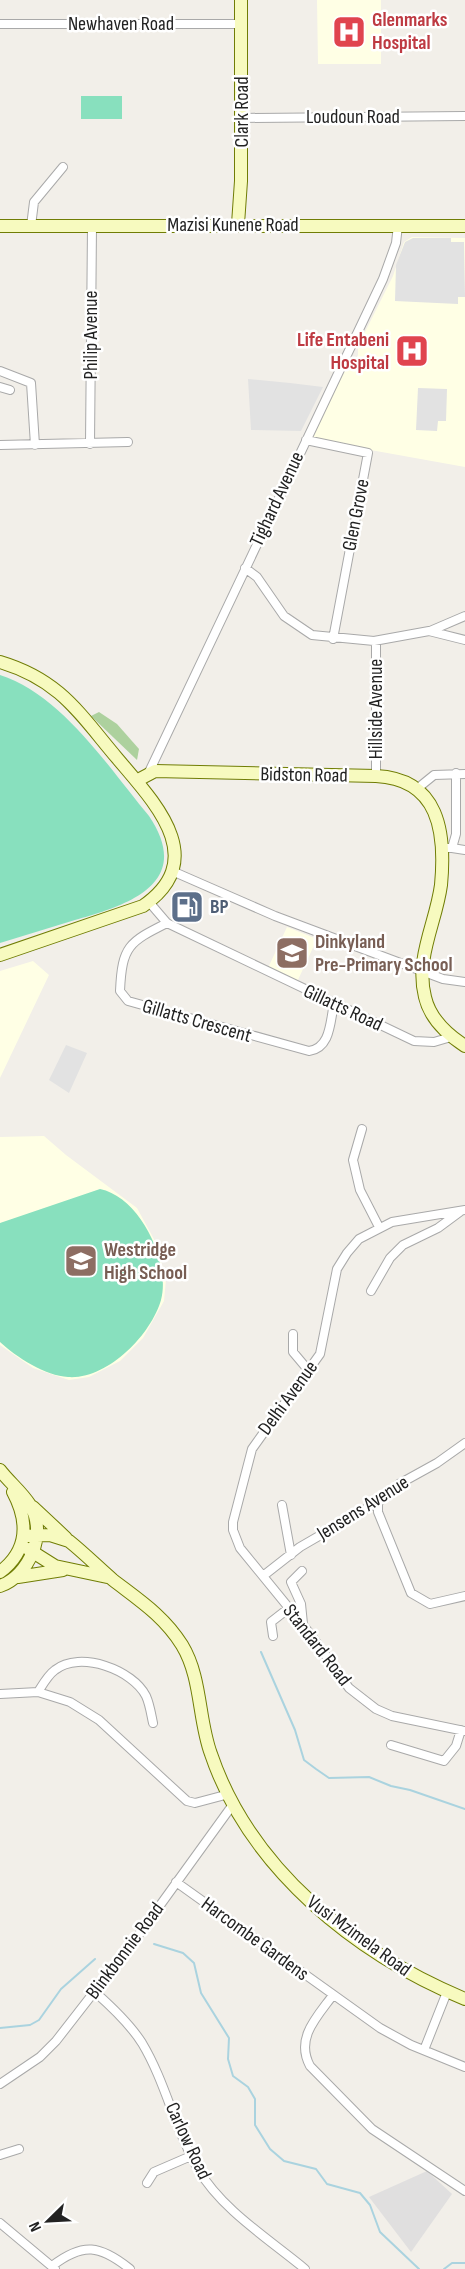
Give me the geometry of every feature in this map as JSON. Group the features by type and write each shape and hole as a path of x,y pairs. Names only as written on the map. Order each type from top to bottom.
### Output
{"main road":[{"name":"Clark Road","path":"237,224 241,212 241,0"},
{"name":"Mazisi Kunene Road","path":"0,226 237,224 465,226"},
{"path":"0,663 40,677 55,687 152,798 170,832 175,853 172,871 162,888 149,902 132,912 0,955"},
{"name":"Bidston Road","path":"149,772 395,777 417,788"},
{"path":"138,780 149,772"},
{"path":"417,788 435,810 447,848 441,885 423,956 428,1005 451,1037 465,1046"},
{"path":"3,1474 20,1507 27,1539"},
{"name":"Vusi Mzimela Road","path":"3,1474 30,1504 69,1541 113,1580 157,1613 182,1645 195,1677 211,1754 231,1798 262,1846 311,1904 376,1953 415,1977 465,2000"},
{"path":"0,1572 13,1561 36,1521 30,1504"},
{"path":"27,1539 50,1535 69,1541"},
{"name":"Vusi Mzimela Road","path":"27,1539 33,1553 47,1563 113,1580"},
{"path":"18,1577 33,1553"},
{"path":"0,1586 18,1577 73,1569"}],"street":[{"name":"Newhaven Road","path":"0,24 241,24"},
{"name":"Loudoun Road","path":"242,118 465,116"},
{"path":"31,226 34,202 63,167"},
{"name":"Tighard Avenue","path":"149,772 383,279 396,243 398,225"},
{"name":"Philip Avenue","path":"90,444 92,226"},
{"path":"0,371 31,383 35,444"},
{"path":"0,387 10,390"},
{"name":"Glen Grove","path":"306,440 368,453 333,639"},
{"path":"0,445 128,442"},
{"path":"245,568 257,577 277,608 290,621 312,635 333,639 376,641 429,632 465,616"},
{"path":"429,632 465,640"},
{"name":"Hillside Avenue","path":"376,641 376,777"},
{"path":"417,788 434,775 461,773 456,834 447,848 465,850"},
{"path":"172,871 275,916 443,980 465,982"},
{"name":"Gillatts Road","path":"149,902 167,923 414,1041 434,1042 451,1037"},
{"name":"Gillatts Crescent","path":"167,923 137,938 129,946 120,991 128,1001 309,1051 319,1049 326,1041 334,1004"},
{"path":"362,1129 353,1160 360,1190 379,1227"},
{"path":"371,1291 390,1258 403,1245 438,1228 463,1210"},
{"name":"Delhi Avenue","path":"233,1530 234,1514 252,1449 320,1354 325,1340 337,1269 359,1239 379,1227 417,1216 463,1210"},
{"path":"293,1334 292,1352 309,1371"},
{"name":"Jensens Avenue","path":"264,1576 323,1533 378,1501 399,1484 437,1463 465,1443"},
{"path":"378,1501 378,1512 411,1593 430,1604 465,1596"},
{"path":"282,1505 291,1555"},
{"name":"Standard Road","path":"233,1530 240,1548 303,1625 350,1688 376,1709 392,1716 463,1731"},
{"path":"302,1571 291,1582 302,1604 303,1625"},
{"path":"273,1636 272,1622 289,1608"},
{"path":"38,1692 56,1668 70,1663 92,1663 112,1670 138,1684 146,1696 153,1724"},
{"path":"0,1694 38,1692 63,1699 99,1720 187,1802 231,1798"},
{"path":"391,1745 444,1761 456,1746 463,1731"},
{"name":"Blinkbonnie Road","path":"0,2084 48,2049 96,1993 176,1882 231,1798"},
{"name":"Harcombe Gardens","path":"176,1882 396,2038 465,2067"},
{"path":"424,2050 447,1992"},
{"name":"Carlow Road","path":"96,1993 126,2022 143,2046 191,2156 209,2186 228,2205 305,2269"},
{"path":"333,1995 308,2029 304,2039 304,2052 310,2066 372,2129 465,2191"},
{"path":"0,2155 19,2149"},
{"path":"147,2184 154,2172 191,2156"},
{"path":"0,2223 53,2267 68,2253 88,2249 107,2253 130,2269"}],"shaded area":[{"name":"Glenmarks Hospital","path":"317,0 381,0 381,64 318,64"},
{"name":"Life Entabeni Hospital","path":"412,237 465,238 465,467 315,440 313,434 346,364 353,364 358,355 358,346 393,276 404,242"},
{"path":"413,238 451,238 451,242 464,242 465,297 458,297 458,304 395,301 396,265 405,242"},
{"path":"248,379 323,387 301,431 251,430"},
{"path":"418,388 447,389 446,421 438,421 437,431 416,430"},
{"name":"Dinkyland Pre-Primary School","path":"287,927 317,939 297,982 268,968"},
{"path":"33,961 49,975 0,1078 0,971"},
{"path":"66,1045 87,1053 69,1093 49,1080"},
{"name":"Westridge High School","path":"44,1136 137,1208 156,1243 166,1279 164,1301 143,1338 120,1361 89,1377 69,1380 33,1368 0,1345 0,1137"},
{"path":"427,2171 452,2194 411,2252 369,2197"}],"green space":[{"path":"81,96 122,96 122,119 81,119"},
{"path":"0,675 43,698 63,715 100,755 149,816 161,839 164,858 160,874 149,888 134,898 96,914 0,943"},
{"path":"99,712 117,724 139,749 137,760 91,716"},
{"name":"Westridge High School","path":"100,1189 128,1204 149,1233 157,1250 161,1268 163,1285 161,1300 148,1327 125,1353 112,1363 83,1376 59,1376 32,1365 0,1342 0,1223"}],"waterway":[{"path":"261,1652 295,1730 304,1760 329,1778 369,1777 465,1809"},
{"path":"154,1944 183,1953 194,1963 201,1993 229,2038 228,2059 233,2076 248,2087 255,2099 255,2125 270,2149 284,2161 316,2169 327,2184 360,2193 370,2205 380,2232 419,2269"},
{"path":"0,2028 30,2025 39,2020 61,1989 95,1959"},
{"path":"444,2269 452,2263 465,2263"}],"place":[{"name":"Glenmarks Hospital","path":"349,32"},
{"name":"Life Entabeni Hospital","path":"412,351"},
{"name":"BP","path":"187,907"},
{"name":"Dinkyland Pre-Primary School","path":"292,953"},
{"name":"Westridge High School","path":"81,1261"}]}
